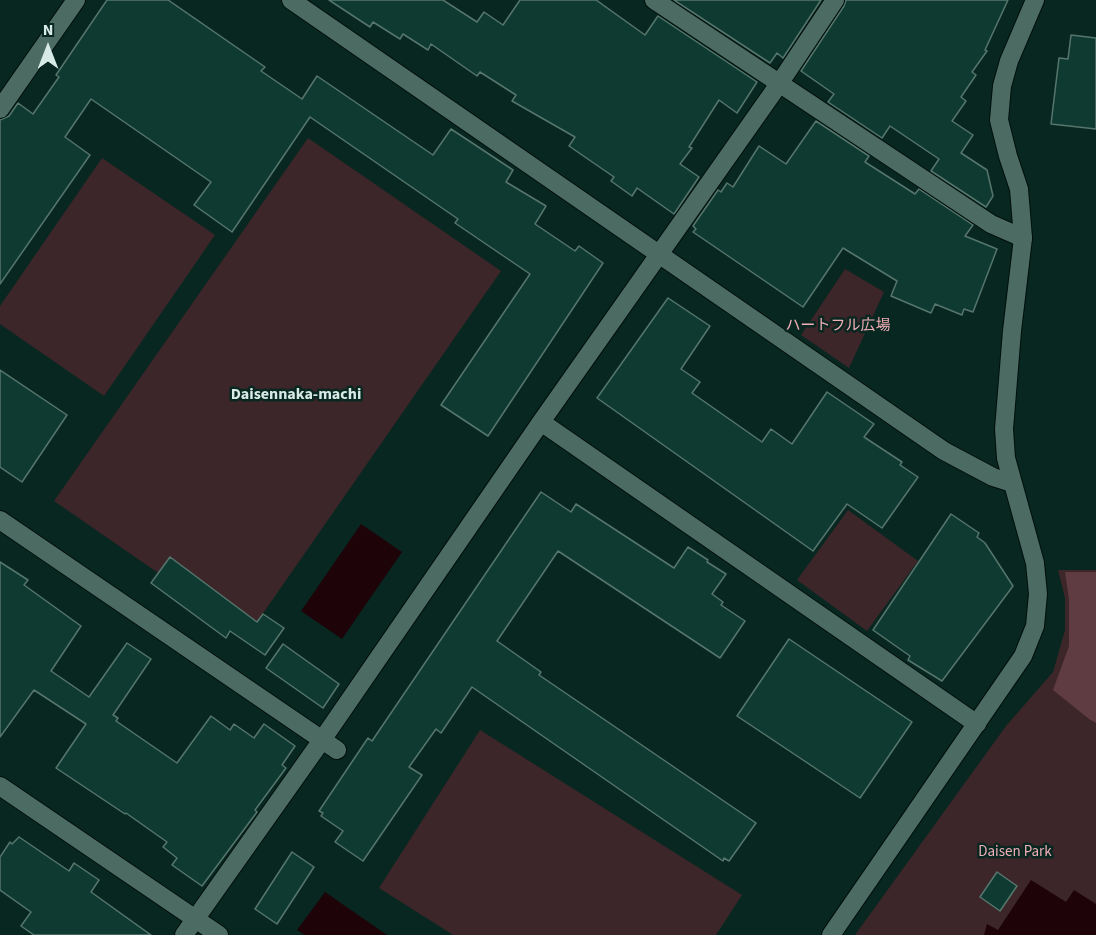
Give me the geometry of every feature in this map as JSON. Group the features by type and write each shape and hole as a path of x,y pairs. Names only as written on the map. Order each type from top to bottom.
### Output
{"street":[{"path":"0,109 76,0"},
{"path":"654,0 991,224 1023,238"},
{"path":"184,935 779,84 835,0"},
{"path":"831,935 1023,656 1035,626 1038,594 1035,563 1006,458 1004,429 1023,238 1019,189 999,120 1002,86 1009,62 1035,0"},
{"path":"300,2 944,451 993,477 1012,483"},
{"path":"541,422 976,724"},
{"path":"0,520 337,750"},
{"path":"0,786 219,935"}],"green space":[{"path":"308,138 501,271 248,635 54,501"},
{"path":"102,158 215,235 104,396 0,324 0,306"},
{"name":"ハートフル広場","path":"845,269 884,292 849,368 801,335"},
{"path":"848,510 918,561 867,631 797,580"},
{"name":"Daisen Park","path":"1058,570 1096,570 1096,935 855,935 1006,726 1053,672 1065,630 1065,598"},
{"path":"480,730 742,895 716,935 453,935 379,888"}],"shaded area":[{"path":"361,524 402,552 342,639 301,611"},
{"path":"1065,572 1096,572 1096,723 1053,690 1069,646 1069,599"},
{"path":"1031,880 1066,902 1074,890 1096,904 1096,935 984,935 987,924 998,930"},
{"path":"325,892 387,935 305,935 297,930"}],"building":[{"path":"107,0 168,0 265,67 261,71 302,99 317,76 433,155 451,129 513,170 506,182 546,206 535,224 575,251 579,246 603,263 488,436 441,405 530,274 455,223 458,219 310,117 232,232 194,205 211,182 91,99 65,137 90,155 0,284 0,120 9,116 18,103 33,114 59,77 56,75"},
{"path":"329,0 443,0 477,22 484,12 503,25 520,0 596,0 645,35 658,16 757,82 737,113 719,100 689,147 692,148 680,164 699,177 674,214 637,188 632,196 611,181 614,177 569,146 575,137 512,101 516,95 480,72 477,76 431,44 428,50 403,34 400,39 373,22 370,27"},
{"path":"674,0 821,0 783,58 777,53 770,63"},
{"path":"846,0 1008,0 985,50 987,51 972,72 976,75 961,97 966,101 952,121 973,135 961,153 987,170 993,196 986,207 931,171 939,159 890,126 882,138 828,102 834,94 801,71"},
{"path":"1071,35 1096,38 1096,129 1051,124 1059,58 1068,59"},
{"path":"816,121 869,156 865,162 915,194 919,189 973,225 965,236 997,249 973,312 964,309 962,315 935,304 931,313 891,296 897,281 843,248 803,307 693,232 696,229 693,226 718,190 721,192 727,183 733,187 759,146 786,164"},
{"path":"668,298 710,326 681,369 700,382 692,393 762,442 771,429 792,444 827,392 874,424 864,437 902,462 900,465 918,477 882,528 847,504 813,551 597,398"},
{"path":"0,370 67,415 22,482 0,467"},
{"path":"541,492 571,512 576,504 674,568 688,547 726,574 712,594 723,602 721,605 745,621 720,658 558,551 497,641 541,672 539,675 756,823 729,861 724,858 723,861 472,687 441,733 436,729 409,767 422,775 363,861 335,842 343,831 321,816 323,813 319,811 368,738 372,741"},
{"path":"951,514 979,533 977,537 985,543 1013,586 942,681 908,660 910,656 873,630"},
{"path":"170,557 257,622 263,614 284,628 265,655 230,631 226,638 151,583"},
{"path":"0,562 28,580 24,585 81,626 51,671 89,697 127,643 151,659 113,715 118,718 116,721 177,763 211,716 230,730 234,724 254,738 264,724 295,746 282,765 286,768 255,810 257,812 202,886 172,865 177,858 163,847 167,842 56,768 86,724 34,690 0,737"},
{"path":"789,639 912,722 860,798 737,716"},
{"path":"283,644 339,684 323,708 266,668"},
{"path":"19,837 69,871 74,863 99,880 91,892 151,935 34,935 21,926 31,912 0,890 0,857 10,842 12,844"},
{"path":"292,852 314,867 277,924 255,909"},
{"path":"997,872 1017,886 1000,911 980,897"}],"district":[{"name":"Daisennaka-machi","path":"296,395"}]}
